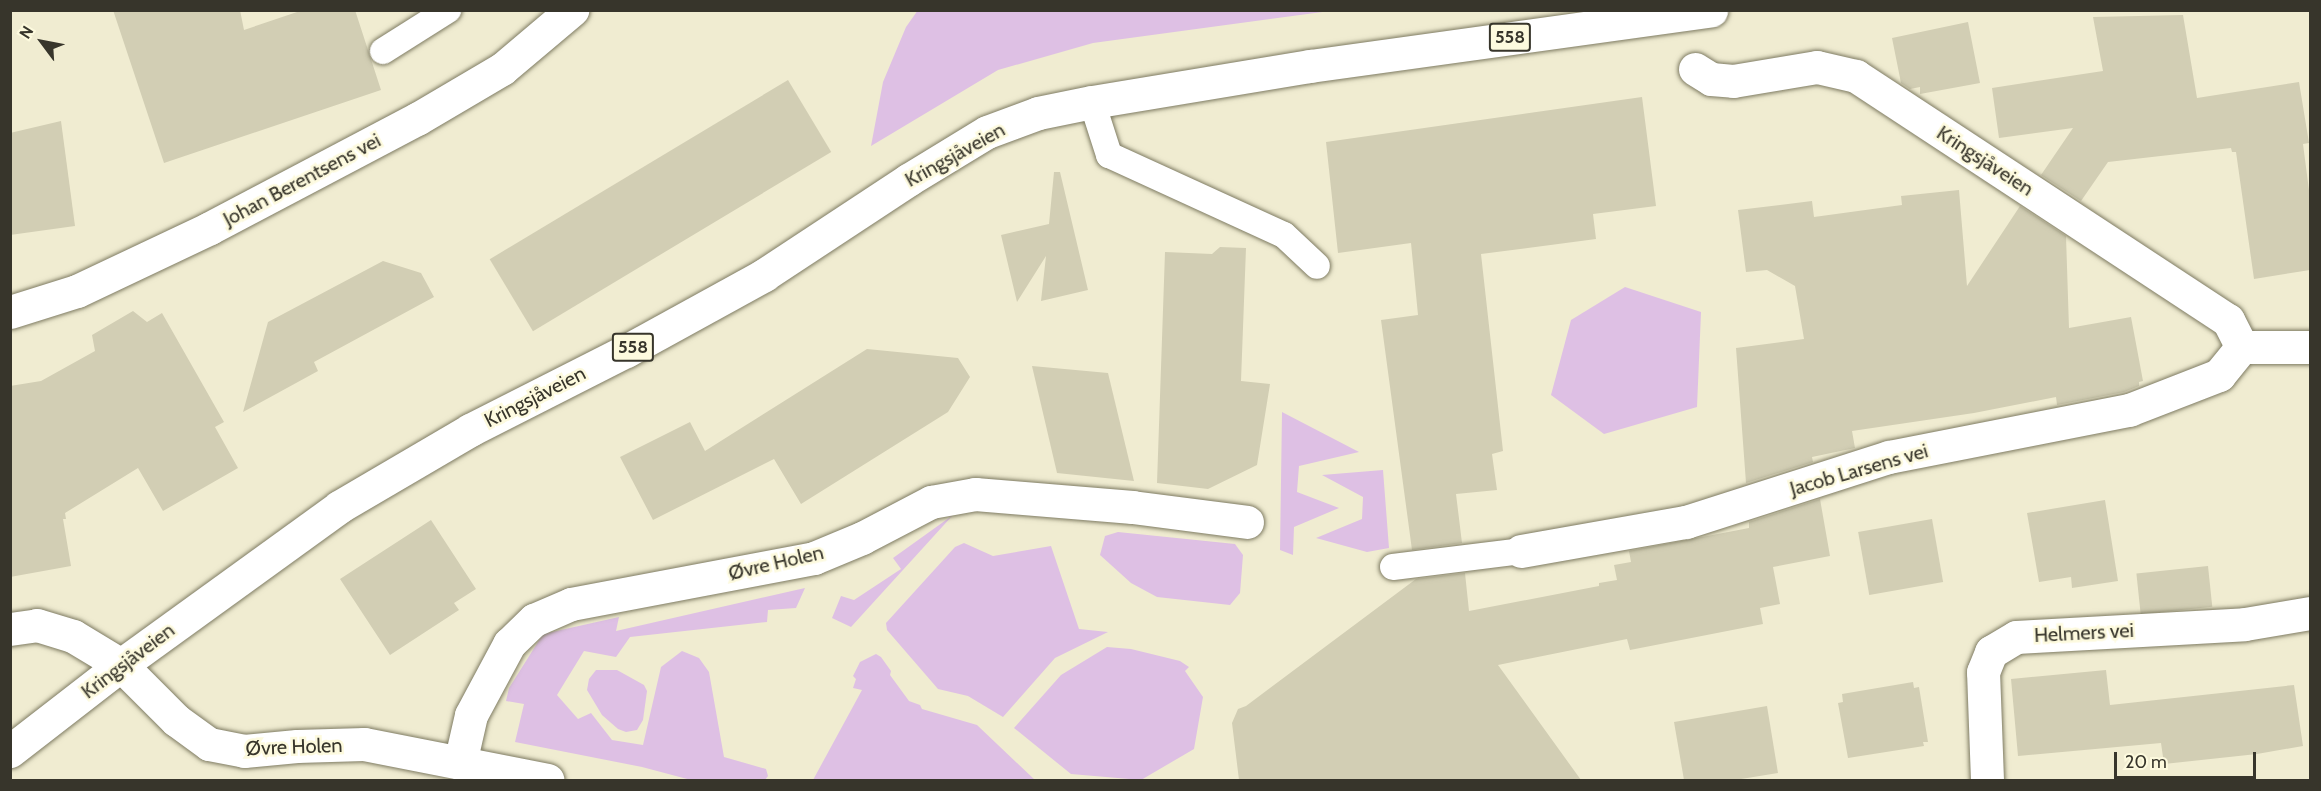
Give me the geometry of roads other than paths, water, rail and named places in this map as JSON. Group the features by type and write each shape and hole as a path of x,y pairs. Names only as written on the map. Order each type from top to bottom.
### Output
{"street":[{"name":"Johan Berentsens vei","path":"10,312 77,291 210,228 417,119 502,69 572,10"},
{"name":"Kringsjåveien","path":"10,751 121,665 339,507 470,430 626,351 764,275 908,180 987,132 1038,113 1092,102 1333,63 1710,10"},
{"name":"Kringsjåveien","path":"1695,69 1711,79 1733,81 1817,67 1856,76 2228,320 2242,347"},
{"path":"2242,347 2310,347"},
{"name":"Jacob Larsens vei","path":"1521,551 1686,522 1889,457 2129,410 2219,375 2242,347"},
{"name":"Øvre Holen","path":"460,763 471,715 509,644 534,620 571,604 814,558 931,502 975,494 1132,507 1246,522"},
{"name":"Helmers vei","path":"1987,780 1983,672 1991,652 2016,637 2245,624 2310,613"},
{"name":"Øvre Holen","path":"10,629 37,625 73,636 121,665 155,701 209,744 244,751 297,746 364,744 547,780"}],"lane":[{"path":"383,51 447,10"},
{"path":"1092,102 1109,155 1284,235 1317,266"},
{"name":"Jacob Larsens vei","path":"1393,567 1521,551"}]}
